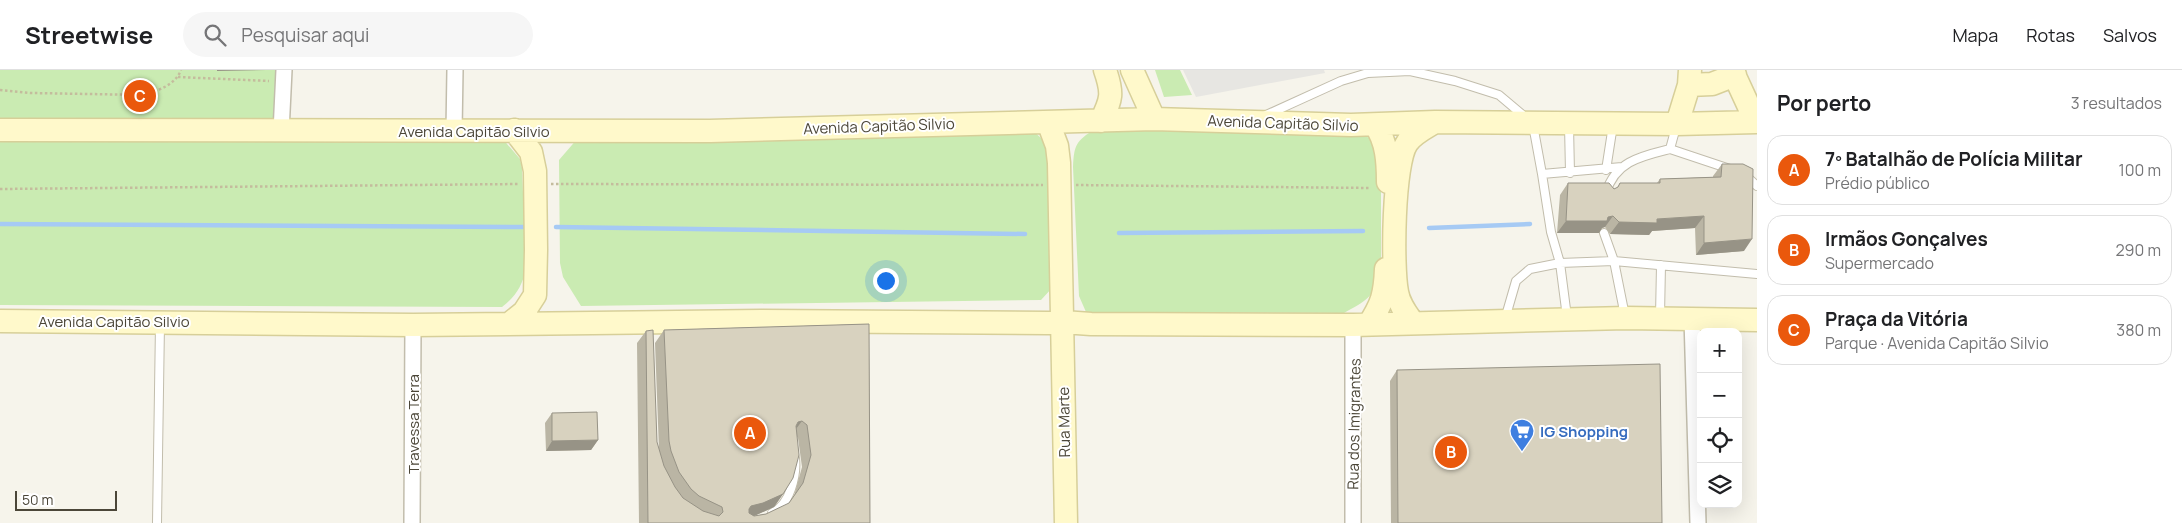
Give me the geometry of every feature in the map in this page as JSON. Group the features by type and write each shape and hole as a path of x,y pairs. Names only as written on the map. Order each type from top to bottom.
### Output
{"main road":[{"path":"1101,121 1110,103 1112,89 1105,70"},
{"path":"1132,70 1154,119"},
{"path":"1677,124 1689,78 1712,84 1733,73 1756,122"},
{"name":"Avenida Capitão Silvio","path":"0,130 281,132 710,131 1154,119 1375,125 1434,122 1677,124 1756,122"},
{"name":"Rua Marte","path":"1048,122 1057,146 1059,185 1066,523"},
{"path":"1413,323 1400,303 1396,281 1399,165 1407,142 1434,122"},
{"path":"1361,324 1379,308 1385,295 1388,188 1385,149 1375,125"},
{"path":"514,130 531,152 536,171 539,184 546,302 553,316 561,324"},
{"path":"509,324 524,312 534,295 539,184 545,150 564,131"},
{"name":"Avenida Capitão Silvio","path":"0,321 413,325 561,324 650,328 762,322 1361,324 1626,318 1757,320"}],"street":[{"path":"454,131 455,70"},
{"path":"281,132 284,76"},
{"path":"1692,318 1698,523"},
{"name":"Rua dos Imigrantes","path":"1352,523 1354,348 1361,324"},
{"name":"Travessa Terra","path":"412,523 413,325"}],"lane":[{"path":"1250,122 1367,71 1410,72 1455,81 1499,94 1532,123 1551,232 1560,263 1568,320"},
{"path":"1569,124 1570,173"},
{"path":"1606,170 1613,124"},
{"path":"1670,149 1677,124"},
{"path":"1606,195 1610,179 1622,167 1640,156 1670,149 1737,171 1749,177 1757,186"},
{"path":"1542,174 1606,170 1622,167"},
{"path":"1604,234 1614,261 1626,318"},
{"path":"1504,321 1516,281 1530,269 1560,263 1614,261 1757,274"},
{"path":"1660,319 1661,265"},
{"path":"157,523 160,322"},
{"path":"763,518 778,511 790,493 796,468 794,449"}],"path":[{"path":"0,90 31,93 145,95 162,89 178,77 181,70"},
{"path":"178,77 284,76"},
{"path":"0,189 539,184 1388,188"}],"green space":[{"path":"0,70 280,70 279,122 0,124"},
{"path":"1155,70 1180,70 1192,95 1164,97"},
{"path":"1095,129 1362,134 1371,139 1381,159 1381,275 1375,289 1363,302 1344,313 1086,312 1079,296 1073,167 1077,144"},
{"path":"1032,130 1041,138 1047,148 1052,288 1041,300 581,306 563,277 560,263 559,160 578,138"},
{"path":"501,137 520,159 522,168 526,269 518,290 502,307 0,305 0,138"}],"shaded area":[{"path":"1183,70 1324,70 1325,73 1196,97"}],"building":[{"path":"1722,164 1743,164 1753,169 1752,239 1704,243 1704,216 1657,219 1657,223 1619,222 1613,216 1608,217 1607,221 1566,221 1568,183 1609,183 1614,189 1620,183 1660,183 1660,179 1721,177"},
{"path":"869,324 870,523 648,523 646,331 653,330 657,442 664,466 683,498 703,511 719,516 723,512 722,507 699,496 691,489 679,472 671,451 664,330","holes":["802,421 807,425 811,455 803,483 789,503 766,514 754,516 749,513 751,506 783,494 793,478 799,455 796,426 798,422"]},
{"name":"IG Shopping","path":"1660,364 1662,523 1398,523 1397,370"},
{"path":"597,412 598,440 552,441 552,413"}],"waterway":[{"path":"0,224 528,227"},
{"path":"1429,228 1530,224"},
{"path":"556,227 1025,234"},
{"path":"1119,233 1363,231"}],"place":[{"name":"Praça da Vitória","path":"140,96"},
{"name":"7º Batalhão de Polícia Militar","path":"750,433"},
{"name":"Irmãos Gonçalves","path":"1451,452"},
{"name":"IG Shopping","path":"1522,452"}]}
